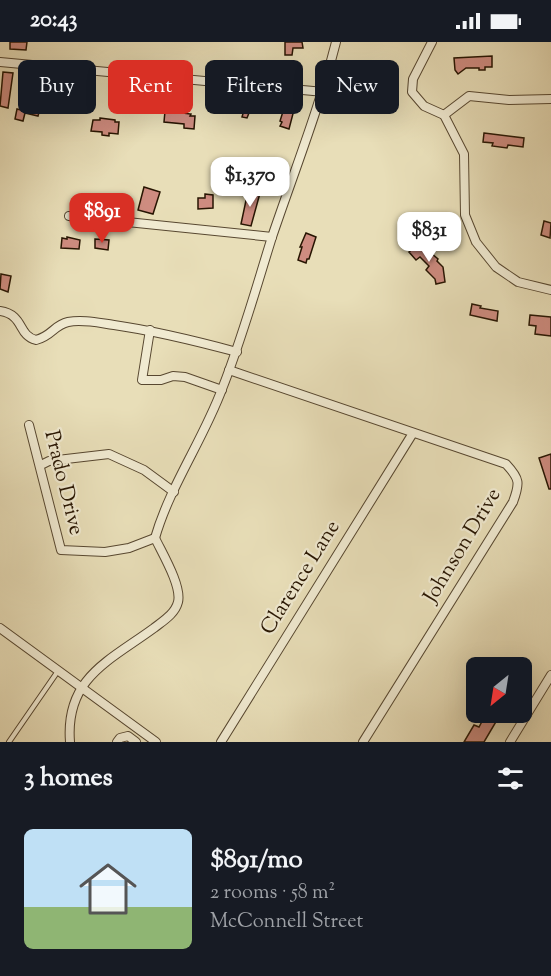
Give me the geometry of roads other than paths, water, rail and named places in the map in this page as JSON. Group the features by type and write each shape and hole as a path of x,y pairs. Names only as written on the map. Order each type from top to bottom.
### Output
{"street":[{"path":"332,60 336,42"},
{"path":"432,42 413,79 412,92 424,106 444,114 464,154 465,215 476,242 496,267 518,282 551,290"},
{"path":"0,62 315,91"},
{"path":"444,114 469,96 508,100 551,99"},
{"path":"70,742 69,717 88,677 170,616 179,601 176,584 155,538 162,516 222,390 237,352 272,237 316,114"},
{"path":"69,216 272,237"},
{"path":"0,311 16,317 26,335 36,340 48,337 58,326 68,322 87,321 150,330 237,352"},
{"path":"150,330 142,380 161,380 173,376 185,377 222,390"},
{"name":"Johnson Drive","path":"229,370 506,464 516,475 519,486 513,502 363,742"},
{"name":"Prado Drive","path":"29,425 61,550 105,552 129,548 155,538"},
{"name":"Clarence Lane","path":"220,742 413,433"},
{"path":"41,465 49,461 109,453 144,470 174,492"},
{"path":"0,628 156,742"},
{"path":"510,742 551,675"},
{"path":"117,742 120,738 128,736 136,742"}],"lane":[{"path":"9,742 58,671"}]}
